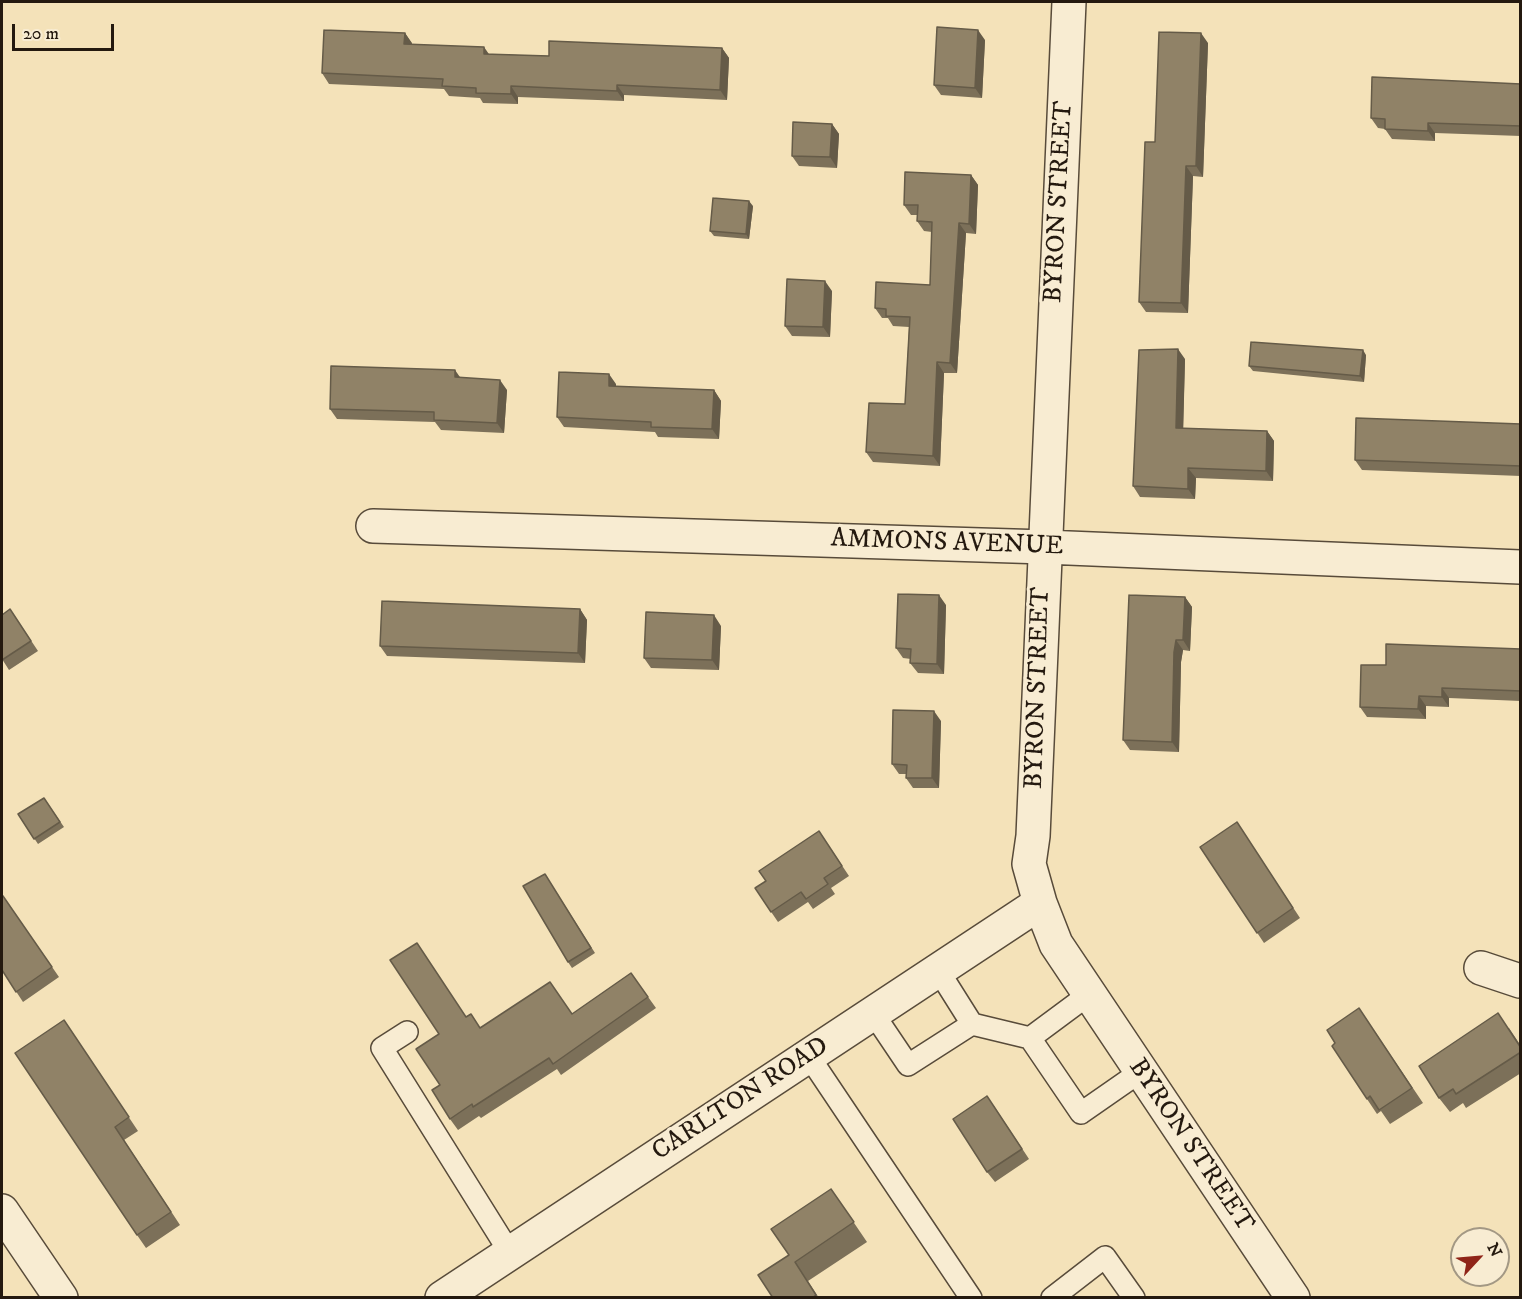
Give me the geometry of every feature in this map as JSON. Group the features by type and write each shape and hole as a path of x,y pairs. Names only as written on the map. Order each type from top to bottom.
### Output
{"street":[{"name":"BYRON STREET","path":"1070,2 1033,836 1029,864 1040,903 1056,944 1292,1297"},
{"name":"AMMONS AVENUE","path":"373,526 1045,547 1521,567"},
{"name":"CARLTON ROAD","path":"442,1298 1040,903"},
{"path":"1481,968 1521,981"},
{"path":"2,1211 61,1298"}],"lane":[{"path":"938,970 972,1024 1029,1038 1081,1113 1140,1072"},
{"path":"1029,1038 1089,995"},
{"path":"873,1013 908,1065 972,1024"},
{"path":"407,1032 382,1048 510,1253"},
{"path":"808,1055 971,1298"},
{"path":"1052,1298 1105,1257 1134,1298"}],"building":[{"path":"937,27 978,30 975,88 934,85"},
{"path":"324,30 405,33 404,44 484,47 484,54 549,56 549,41 722,48 720,90 617,85 617,91 511,86 511,94 476,93 476,88 442,86 443,79 322,73"},
{"path":"1159,32 1201,33 1196,166 1186,166 1181,303 1139,302 1145,142 1155,142"},
{"path":"1372,77 1521,84 1521,126 1428,123 1428,131 1385,129 1385,119 1371,118"},
{"path":"793,122 832,124 830,157 792,156"},
{"path":"905,172 971,175 969,224 959,223 950,363 937,362 933,456 866,452 869,403 905,404 910,317 886,316 886,309 875,308 876,282 930,285 932,222 917,221 918,205 904,205"},
{"path":"713,198 749,201 746,234 710,231"},
{"path":"787,279 825,281 823,327 785,326"},
{"path":"1251,342 1363,350 1360,376 1249,366"},
{"path":"1178,349 1176,428 1267,431 1266,471 1188,468 1188,489 1133,486 1139,350"},
{"path":"331,366 455,370 455,377 500,380 497,423 434,420 434,412 330,409"},
{"path":"559,372 609,374 609,386 714,390 712,429 651,427 651,422 557,417"},
{"path":"1356,418 1521,424 1521,466 1355,460"},
{"path":"898,594 939,595 937,664 910,663 911,649 896,648"},
{"path":"1129,595 1185,597 1183,640 1176,640 1174,652 1172,742 1123,740"},
{"path":"382,601 580,609 578,653 380,646"},
{"path":"10,609 31,641 2,660 2,615"},
{"path":"646,612 714,615 712,660 644,658"},
{"path":"1386,644 1521,649 1521,691 1442,688 1442,697 1419,696 1418,709 1360,707 1361,665 1386,665"},
{"path":"893,710 934,711 932,778 906,778 907,765 892,764"},
{"path":"44,798 60,822 34,839 18,814"},
{"path":"1237,822 1293,908 1257,933 1200,847"},
{"path":"819,831 842,866 824,878 828,884 806,899 801,892 771,912 755,888 766,881 759,871"},
{"path":"545,874 591,948 568,962 523,886"},
{"path":"3,896 52,967 16,992 2,970"},
{"path":"417,943 466,1017 471,1014 480,1028 550,982 572,1014 631,973 648,997 553,1064 549,1058 473,1107 472,1104 450,1119 432,1090 440,1085 416,1049 439,1034 390,960"},
{"path":"1359,1008 1412,1088 1379,1110 1370,1096 1367,1099 1332,1046 1335,1043 1327,1030"},
{"path":"1498,1013 1521,1048 1521,1052 1456,1094 1453,1089 1439,1098 1419,1066"},
{"path":"64,1020 129,1117 115,1127 171,1212 137,1235 15,1053"},
{"path":"987,1096 1022,1149 987,1172 953,1119"},
{"path":"831,1189 854,1222 795,1262 816,1295 812,1298 773,1298 758,1275 789,1255 771,1229"}]}
